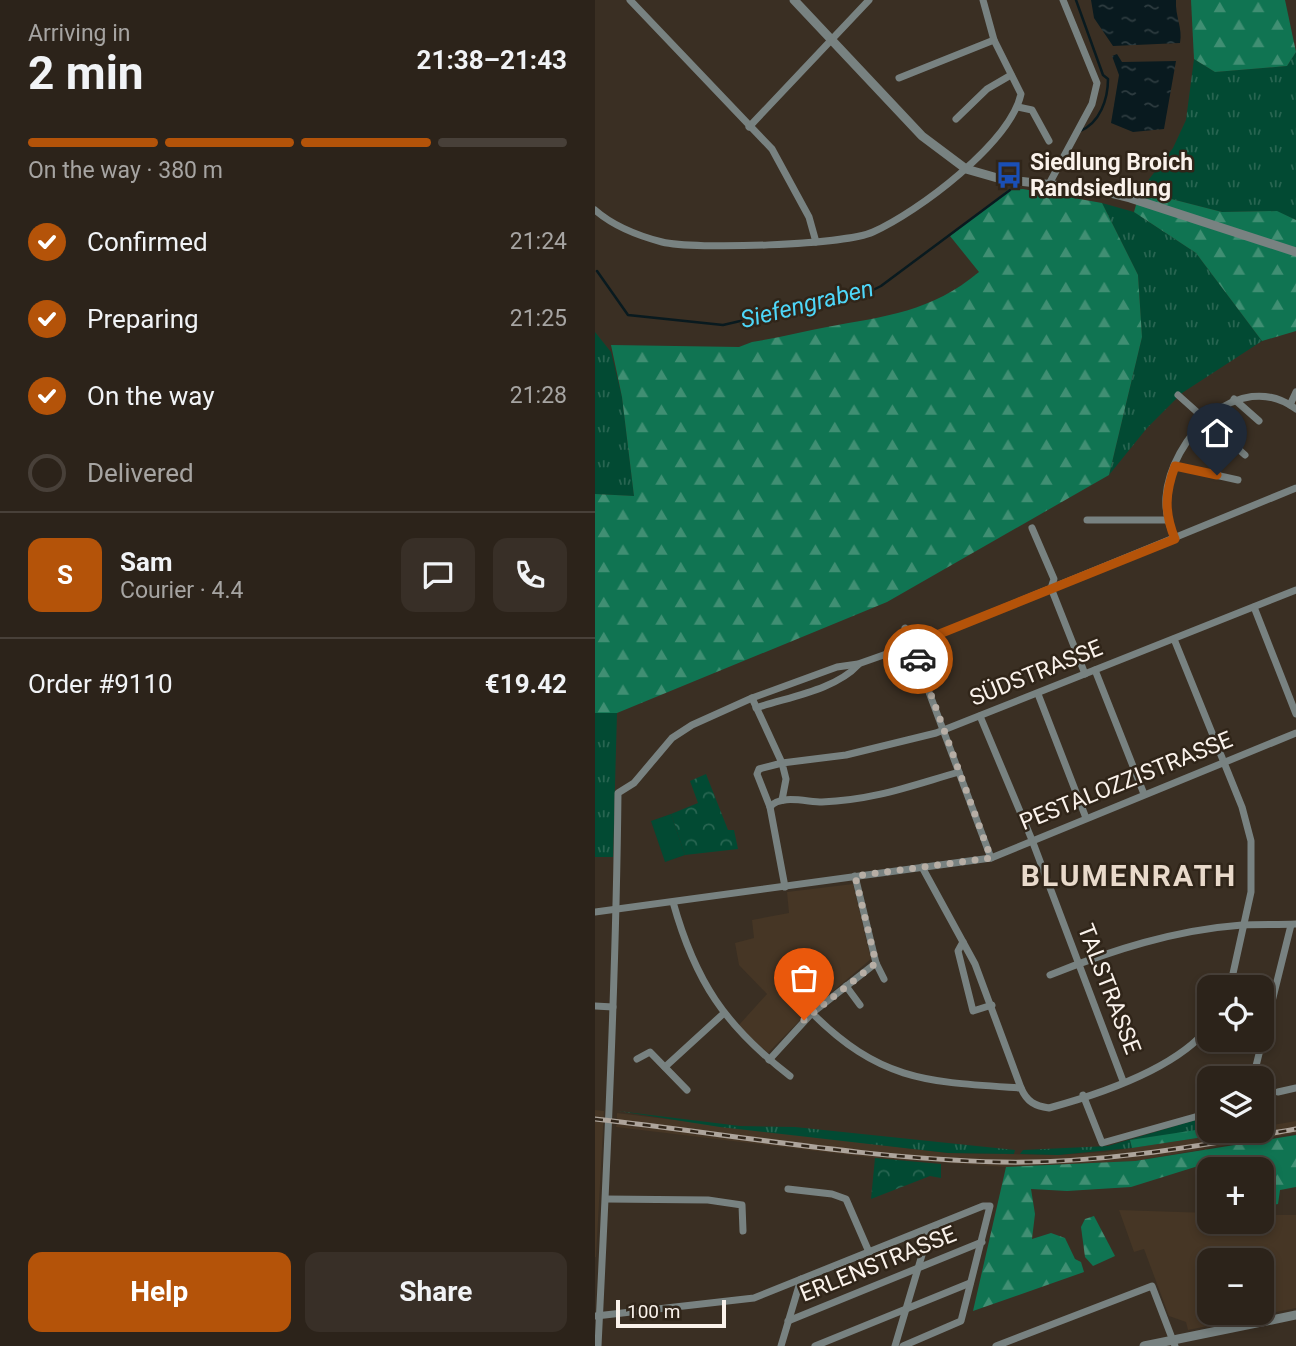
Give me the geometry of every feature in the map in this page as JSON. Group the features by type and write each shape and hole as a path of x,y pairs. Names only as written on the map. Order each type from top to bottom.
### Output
{"street":[{"path":"630,0 772,149 809,217 816,242"},
{"path":"794,0 922,136 966,169 1001,179 1130,198 1296,253"},
{"path":"749,127 869,0"},
{"path":"595,209 633,232 663,242 695,245 816,242 871,233 903,215 966,169 1010,122 1018,107 1021,94 994,40 983,0"},
{"path":"1049,184 1091,104 1097,83 1063,0"},
{"path":"899,78 994,40"},
{"path":"956,119 987,89 1011,75"},
{"path":"1018,107 1032,110 1049,141"},
{"path":"1175,539 1167,520 1166,495 1175,466 1206,421 1234,399 1253,396 1293,407 1296,392"},
{"path":"1178,395 1245,455"},
{"path":"1234,399 1259,421"},
{"path":"1175,466 1238,480"},
{"path":"598,1346 597,1317 606,1199 617,908 618,793 634,783 679,733 752,698 837,667 858,664 912,645 1296,488"},
{"path":"1087,520 1167,520"},
{"path":"1032,528 1053,579 1051,588 1085,674"},
{"name":"SÜDSTRASSE","path":"782,763 866,751 945,730 1296,590"},
{"path":"1254,607 1296,714"},
{"path":"905,628 991,858"},
{"path":"1174,639 1225,761 1247,819 1251,841 1252,879 1233,975"},
{"path":"756,708 850,674 858,664"},
{"path":"1095,670 1144,794"},
{"path":"1038,694 1086,818"},
{"path":"752,698 782,763 786,779 782,800"},
{"name":"TALSTRASSE","path":"980,716 1032,840 1123,1081"},
{"name":"PESTALOZZISTRASSE","path":"595,912 991,858 1296,733"},
{"path":"782,763 759,769 757,774 770,807 785,887"},
{"path":"770,807 782,800 850,801 877,797 959,772"},
{"path":"922,867 963,942 992,1005 1021,1088 1026,1098 1036,1106 1049,1108 1164,1066 1197,1040"},
{"path":"855,876 876,963 884,979"},
{"path":"673,902 686,948 723,1014 769,1060 790,1076"},
{"path":"1050,975 1116,949 1170,936 1244,925 1293,925 1274,995"},
{"path":"963,942 958,951 973,1011 992,1005"},
{"path":"769,1060 812,1013 876,963"},
{"path":"846,986 860,1006"},
{"path":"595,1006 613,1007"},
{"path":"812,1013 853,1049 874,1063 943,1083 1021,1088"},
{"path":"665,1067 723,1014"},
{"path":"637,1059 650,1052 687,1090"},
{"path":"1278,1092 1296,1088"},
{"path":"1083,1095 1102,1143 1197,1115"},
{"path":"788,1189 832,1194 846,1199 869,1252"},
{"path":"606,1199 708,1200 742,1205 743,1231"},
{"path":"597,1317 754,1298 983,1206 990,1206 961,1321 903,1346"},
{"path":"895,1346 930,1227"},
{"name":"ERLENSTRASSE","path":"788,1321 982,1242"},
{"path":"782,1346 801,1279"},
{"path":"815,1346 970,1283"},
{"path":"1001,1345 1152,1286 1174,1342"},
{"path":"1144,1346 1296,1315"}],"shaded area":[{"path":"853,884 871,959 806,1014 768,1053 738,1026 767,994 739,965 735,943 754,938 752,920 789,913 787,892"},
{"path":"595,1110 604,1111 596,1257 595,1257"},
{"path":"617,1113 948,1153 1058,1155 1105,1152 1197,1138 1197,1143 1238,1143 1135,1161 1006,1167 875,1158 616,1127"},
{"path":"1296,1121 1296,1133 1274,1137 1274,1125"},
{"path":"1119,1210 1197,1213 1197,1234 1274,1234 1274,1215 1296,1215 1296,1308 1274,1312 1274,1248 1197,1248 1197,1325 1213,1325 1188,1330 1186,1322 1169,1316 1144,1249 1134,1252"}],"green space":[{"path":"1191,0 1285,0 1296,52 1287,66 1215,72 1194,59"},
{"path":"1296,52 1296,220 1276,211 1222,212 1140,191 1173,148 1186,120 1194,59 1215,72 1287,66"},
{"path":"1023,189 1102,203 1138,275 1142,337 1109,475 887,602 617,713 595,713 595,494 634,496 622,397 611,345 739,347 752,342 888,315 925,304 943,296 979,272 950,236 1008,190"},
{"path":"1140,191 1222,212 1277,211 1296,220 1296,331 1262,341 1196,253 1134,212"},
{"path":"1102,203 1134,212 1196,253 1262,341 1182,393 1147,428 1109,475 1142,337 1138,275"},
{"path":"595,332 611,352 622,397 634,496 595,494"},
{"path":"595,713 617,713 613,857 595,857"},
{"path":"706,774 728,830 734,830 738,849 685,855 671,814 698,803 690,781"},
{"path":"671,814 685,855 665,862 651,821"},
{"path":"618,1111 740,1126 795,1127 1015,1150 1014,1154 948,1153 720,1127"},
{"path":"1197,1120 1197,1131 1130,1140 1132,1148 1058,1155 1020,1154 1023,1150 1108,1146"},
{"path":"1197,1130 1197,1138 1132,1148 1130,1140"},
{"path":"1296,1135 1296,1187 1280,1190 1278,1204 1274,1205 1274,1157 1197,1157 1197,1167 1131,1187 1067,1191 1031,1189 1035,1214 1032,1239 1051,1233 1065,1238 1075,1259 1081,1262 1084,1272 973,1311 1006,1167 1135,1161 1246,1143 1274,1143 1274,1139"},
{"path":"875,1158 941,1164 941,1178 930,1176 871,1199"},
{"path":"1094,1216 1115,1256 1093,1266 1085,1257 1081,1227 1085,1219"}],"water":[{"path":"1091,0 1176,0 1180,43 1113,46 1094,18"},
{"path":"1117,54 1122,62 1176,61 1164,129 1133,132 1111,123 1119,75 1112,56"}],"waterway":[{"name":"Siefengraben","path":"1076,0 1103,75 1108,79 1098,116 1080,131"},
{"name":"Siefengraben","path":"597,271 628,315 723,325 871,291 1010,190"}],"railway":[{"path":"595,1119 848,1151 1001,1162 1112,1157 1296,1129"}],"way so far":[{"path":"804,1020 876,963 855,876 991,858 918,659"}],"place":[{"name":"Siedlung Broich Randsiedlung","path":"1009,175"}],"district":[{"name":"BLUMENRATH","path":"1129,875"}],"route":[{"path":"918,659 912,645 1175,539 1166,510 1166,495 1175,466 1217,475"}]}
